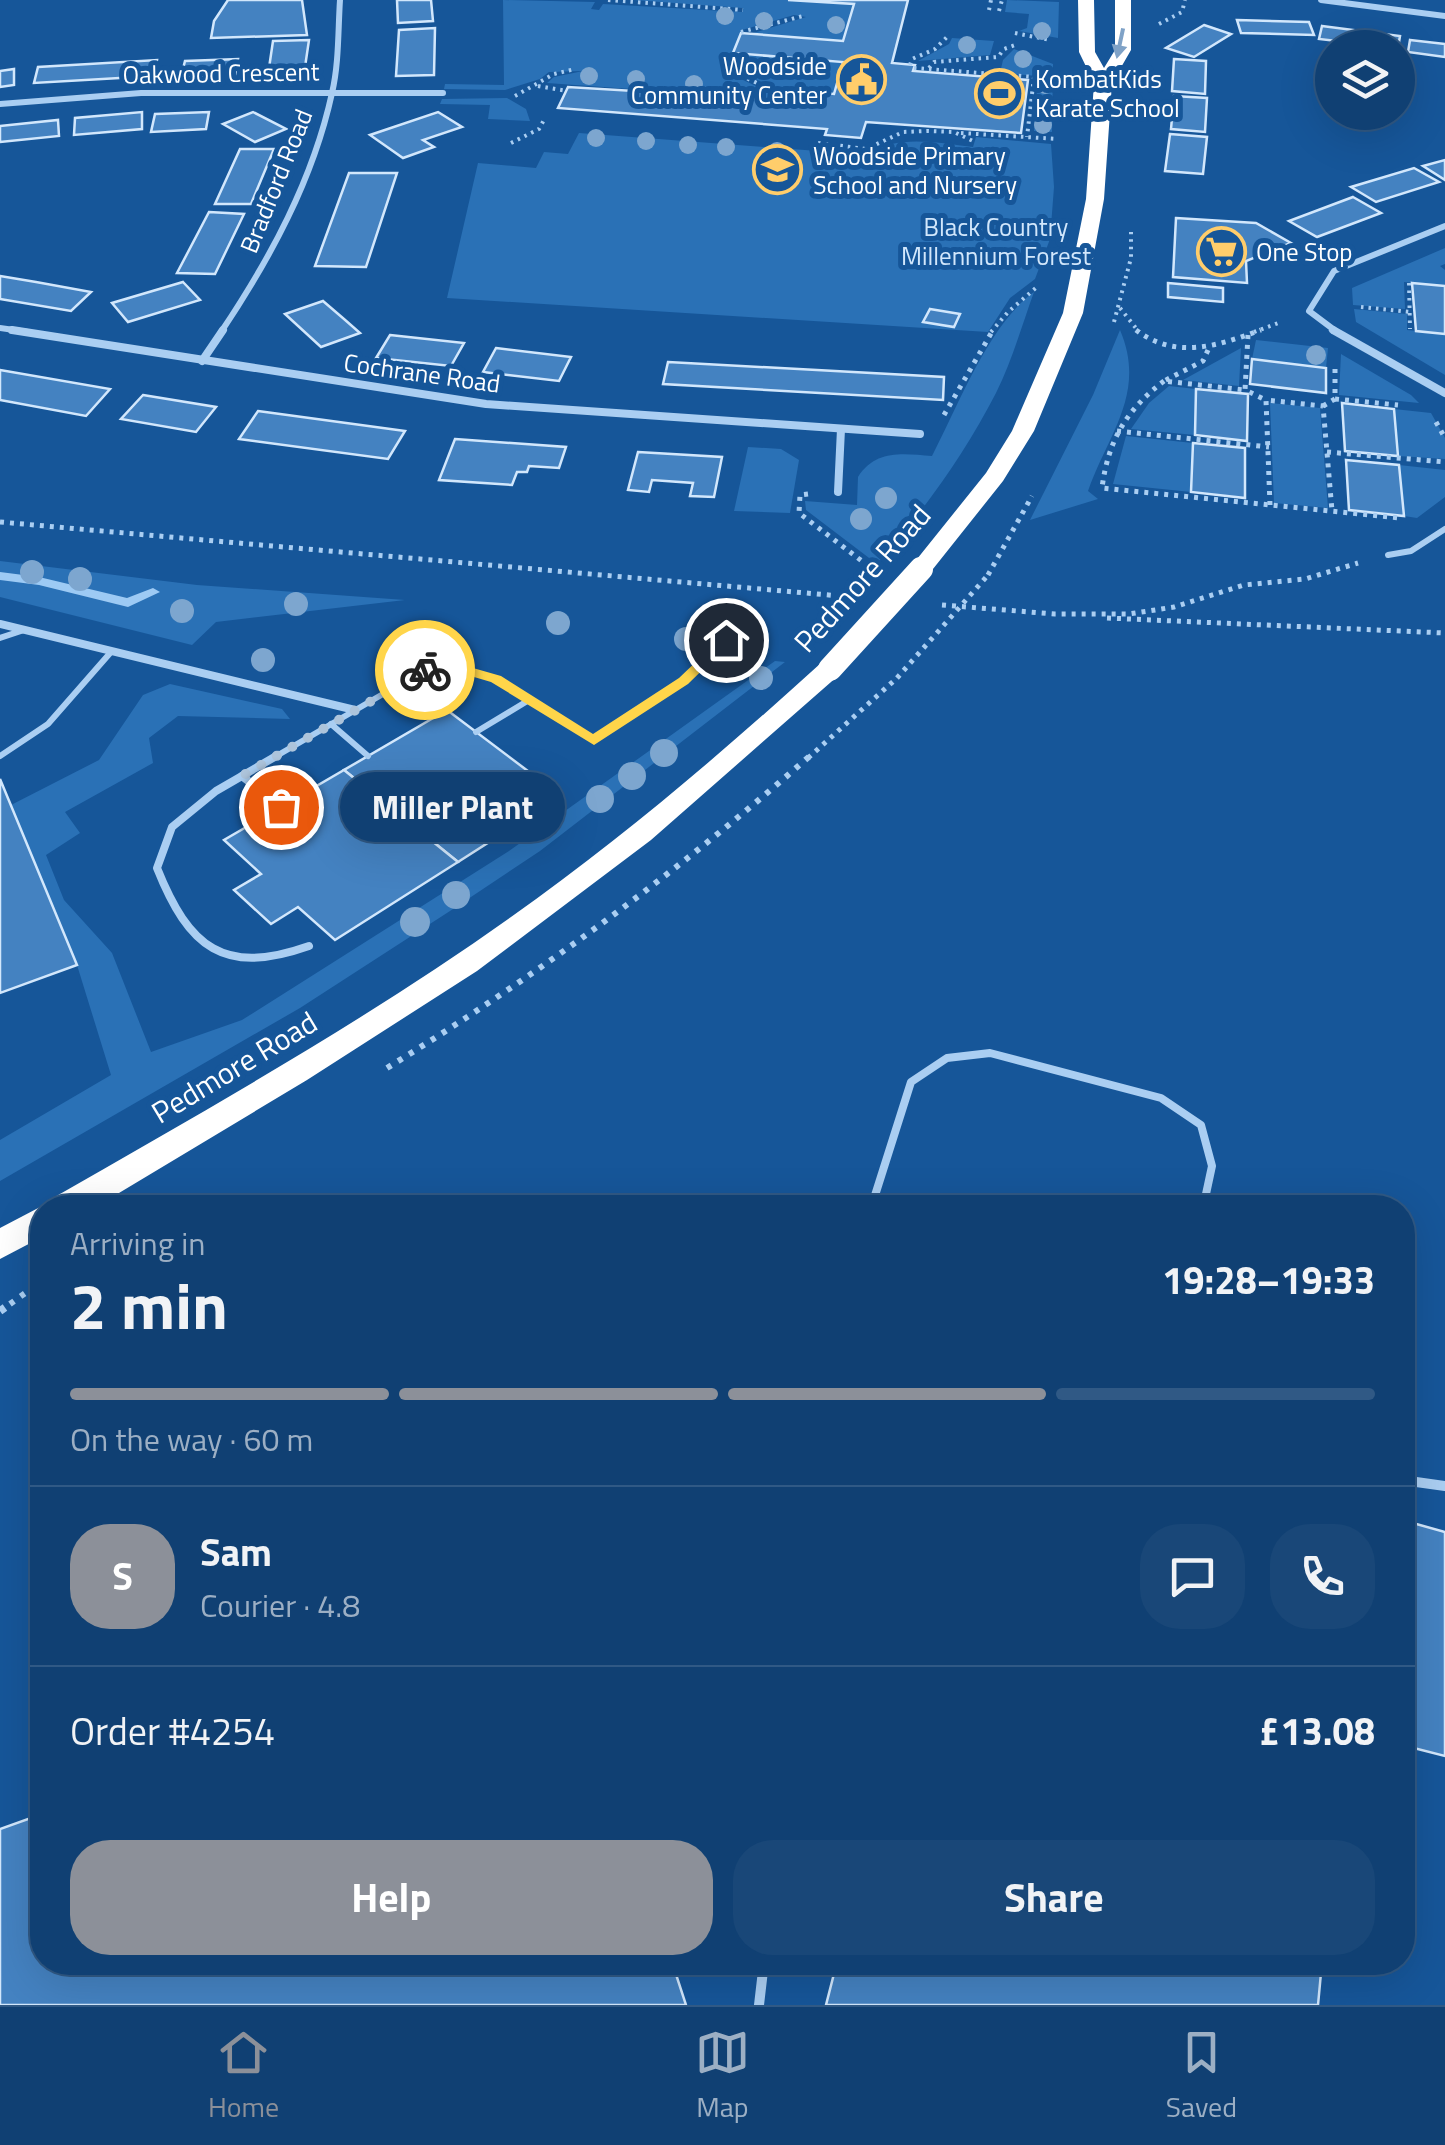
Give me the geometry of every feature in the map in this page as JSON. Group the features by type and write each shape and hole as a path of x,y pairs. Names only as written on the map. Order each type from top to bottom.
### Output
{"highway":[{"path":"1086,0 1087,52 1103,82"},
{"name":"Pedmore Road","path":"87,1195 348,1040 519,926 698,789 830,669 922,568 995,476 1023,431 1073,314 1095,200 1103,82 1123,50 1122,0"},
{"path":"0,1245 30,1227"}],"street":[{"name":"Bradford Road","path":"202,360 270,257 315,150 333,91 340,0"},
{"path":"1321,0 1445,16"},
{"name":"Oakwood Crescent","path":"0,104 140,93 443,94"},
{"path":"1445,226 1334,271 1309,310 1332,329 1445,394"},
{"name":"Cochrane Road","path":"0,328 486,404 920,434"},
{"path":"838,492 841,429"},
{"path":"0,624 355,710"}],"lane":[{"path":"1388,555 1411,551 1445,529"},
{"path":"0,638 24,630"},
{"path":"308,946 266,960 231,958 201,942 173,909 156,868 172,827 242,776 438,662 496,679 594,740 684,681 726,640"},
{"path":"0,756 26,744 60,716 111,652"},
{"path":"476,732 529,700"},
{"path":"331,724 368,756"},
{"path":"242,776 281,807"},
{"path":"875,1195 910,1082 947,1058 990,1053 1160,1098 1200,1125 1212,1166 1206,1195"},
{"path":"1415,1483 1445,1486"},
{"path":"759,2005 762,1975"}],"path":[{"path":"608,0 743,10"},
{"path":"989,10 991,0"},
{"path":"999,11 1002,0"},
{"path":"1154,25 1182,12 1185,0"},
{"path":"742,32 803,16"},
{"path":"1015,33 1058,40"},
{"path":"947,38 935,49 912,59 912,66 1034,77 1027,137"},
{"path":"928,69 934,62 998,57 1004,49 1018,44"},
{"path":"515,96 554,74 575,69"},
{"path":"727,69 788,97"},
{"path":"536,86 567,91"},
{"path":"511,143 539,130 545,118"},
{"path":"818,143 866,150 904,132 954,132 1058,138 1059,154"},
{"path":"954,132 975,142"},
{"path":"1408,283 1410,329"},
{"path":"940,421 996,324 1015,300 1041,284 1036,300"},
{"path":"1120,307 1130,328 1155,343 1186,350 1209,350 1309,310"},
{"path":"1246,390 1248,334"},
{"path":"1209,350 1202,361 1138,400 1106,455 1102,488 1370,515"},
{"path":"1334,378 1335,399"},
{"path":"1164,382 1246,390 1266,400 1324,406 1335,399 1375,403"},
{"path":"1266,400 1270,505"},
{"path":"1324,406 1332,511"},
{"path":"1117,431 1268,447"},
{"path":"1327,452 1445,462"},
{"path":"799,513 872,569"},
{"path":"0,522 846,596"},
{"path":"1056,614 1128,614 1174,608 1244,585 1305,578 1388,555"},
{"path":"898,678 988,575"},
{"path":"941,604 1253,628 1445,633"},
{"path":"0,1312 30,1290"}],"green space":[{"path":"503,0 595,2 591,9 599,10 603,4 742,12 743,8 634,0 854,4 843,41 750,34 806,17 794,15 742,30 733,53 843,62 834,94 790,90 789,94 728,67 726,72 786,100 547,83 554,77 583,71 549,72 540,79 505,90 444,89 445,84 504,85"},
{"path":"1007,0 1059,2 1058,38 1019,31 1027,28 1029,14 1005,12"},
{"path":"952,38 994,41 990,55 918,61 949,44"},
{"path":"1014,49 1053,64 1052,132 1034,131 1038,76 1000,73 1003,60"},
{"path":"507,98 526,109 530,121 488,119 490,105 440,104 442,99"},
{"name":"Black Country Millennium Forest","path":"579,133 870,155 880,148 905,142 973,147 976,137 1051,144 1054,187 1050,239 1035,279 1010,298 988,332 447,298 478,163 536,168 544,152 568,154"},
{"path":"1445,248 1445,264 1440,266 1445,270 1445,286 1404,282 1405,309 1353,305 1352,288"},
{"path":"1034,292 1007,368 984,416 942,482 877,564 806,510 805,501 857,505 858,477 882,458 901,454 932,456 989,345 1018,306"},
{"path":"1354,309 1407,314 1407,330 1445,334 1445,375 1356,322"},
{"path":"1120,330 1127,353 1127,394 1088,491 1098,499 1030,520 1093,395"},
{"path":"1256,340 1328,348 1326,368 1252,359"},
{"path":"1241,348 1239,386 1183,380"},
{"path":"1341,354 1411,395 1419,403 1339,395"},
{"path":"1169,386 1196,389 1195,435 1131,429 1149,403"},
{"path":"1270,403 1320,408 1328,508 1274,503"},
{"path":"1394,409 1431,413 1445,438 1445,459 1398,456"},
{"path":"1126,436 1193,443 1191,492 1113,484"},
{"path":"748,447 781,449 799,460 790,513 734,511"},
{"path":"1399,465 1445,470 1445,497 1417,518 1404,516"},
{"path":"0,561 197,585 405,600 216,622 192,645 0,597"},
{"path":"775,661 785,662 540,851 300,1008 0,1181 0,1140 111,1075 77,965 11,805 99,760 143,695 170,684 282,709 290,719 178,716 149,738 153,763 65,812 80,833 46,855 64,900 112,953 151,1052 242,1020 509,851"}],"building":[{"path":"228,0 302,0 307,35 211,38 214,21"},
{"path":"397,0 431,0 433,21 398,23"},
{"path":"788,0 908,0 892,63 915,65 913,71 1028,80 1021,133 866,122 861,138 825,135 827,129 558,108 568,87 786,100 790,90 834,94 843,62 733,53 741,33 843,41 854,4"},
{"path":"1237,20 1309,22 1314,35 1241,33"},
{"path":"1204,25 1231,34 1194,57 1166,48"},
{"path":"1322,26 1353,30 1321,30"},
{"path":"435,28 434,75 396,76 399,30"},
{"path":"309,40 305,67 269,68 273,41"},
{"path":"1415,41 1445,44 1445,57 1415,53"},
{"path":"238,59 235,75 181,77 185,61"},
{"path":"1174,59 1206,61 1205,94 1172,91"},
{"path":"157,60 154,76 34,83 38,67"},
{"path":"14,69 14,85 0,87 0,71"},
{"path":"1174,96 1207,98 1205,132 1171,129"},
{"path":"142,112 142,129 74,135 75,118"},
{"path":"209,112 206,129 151,132 155,114"},
{"path":"253,112 286,129 255,142 223,124"},
{"path":"438,112 462,127 423,140 434,147 403,158 370,135"},
{"path":"58,120 59,136 0,142 0,126"},
{"path":"1170,134 1207,137 1203,174 1165,171"},
{"path":"240,149 274,149 251,204 215,204"},
{"path":"1445,160 1445,180 1423,166"},
{"path":"1414,168 1439,182 1376,202 1351,187"},
{"path":"349,173 397,173 366,267 315,266"},
{"path":"1353,197 1381,213 1317,237 1289,221"},
{"path":"209,212 244,214 215,274 177,273"},
{"name":"One Stop","path":"1176,218 1256,223 1291,243 1246,261 1247,283 1173,277"},
{"path":"0,276 91,292 71,311 0,299"},
{"path":"183,282 200,300 128,322 112,303"},
{"path":"1168,283 1223,288 1223,302 1168,297"},
{"path":"1412,283 1445,286 1445,334 1416,331"},
{"path":"323,301 360,333 321,347 285,314"},
{"path":"930,309 960,314 954,327 923,322"},
{"path":"390,335 464,343 451,366 376,358"},
{"path":"496,348 571,357 559,381 483,372"},
{"path":"1252,359 1326,368 1326,393 1250,384"},
{"path":"668,362 944,377 943,400 663,384"},
{"path":"0,370 110,389 86,416 0,400"},
{"path":"1196,389 1248,394 1247,441 1195,435"},
{"path":"143,395 216,407 196,432 121,419"},
{"path":"1342,403 1394,409 1398,456 1345,451"},
{"path":"258,411 405,431 388,459 239,439"},
{"path":"455,439 566,447 559,468 529,466 527,472 517,472 512,485 439,480"},
{"path":"1193,443 1245,448 1245,498 1191,492"},
{"path":"638,452 722,457 714,497 690,496 693,483 652,480 649,492 628,490"},
{"path":"1346,460 1399,465 1404,516 1349,510"},
{"path":"447,710 561,796 458,862 344,770"},
{"path":"344,770 458,862 335,940 298,907 271,924 234,890 261,874 224,840"},
{"path":"0,779 77,965 0,993"},
{"path":"1415,1524 1445,1532 1445,1756 1415,1748"},
{"path":"30,1818 30,1975 676,1975 686,2005 0,2005 0,1829"},
{"path":"834,1975 1321,1975 1318,2005 826,2005"}],"waterway":[{"path":"0,576 39,581 128,603 153,592"}],"way so far":[{"path":"281,807 242,776 425,670"}],"place":[{"name":"Woodside Community Center","path":"862,80"},
{"name":"KombatKids Karate School","path":"1000,93"},
{"name":"Woodside Primary School and Nursery","path":"778,170"},
{"name":"One Stop","path":"1221,252"},
{"name":"Miller Plant","path":"281,807"}],"route":[{"path":"425,670 438,662 496,679 594,740 684,681 726,640"}]}
